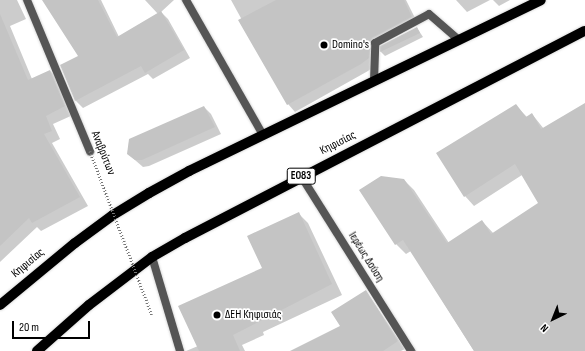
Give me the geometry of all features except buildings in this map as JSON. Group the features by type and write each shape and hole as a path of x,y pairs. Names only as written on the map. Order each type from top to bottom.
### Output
{"main road":[{"name":"Κηφισίας","path":"0,304 44,266 113,215 189,171 541,0"},
{"name":"Κηφισίας","path":"37,351 67,322 152,257 301,176 585,31"}],"street":[{"name":"Αναβρύτων","path":"27,0 90,151"},
{"path":"186,0 263,135"},
{"path":"374,81 375,43 430,14 459,40"},
{"name":"Ιερέως Δούση","path":"301,176 411,351"},
{"path":"152,257 180,351"}],"path":[{"name":"Αναβρύτων","path":"90,151 152,316"}],"place":[{"name":"Domino's","path":"324,45"},
{"name":"ΔΕΗ Κηφισιάς","path":"217,315"}]}
